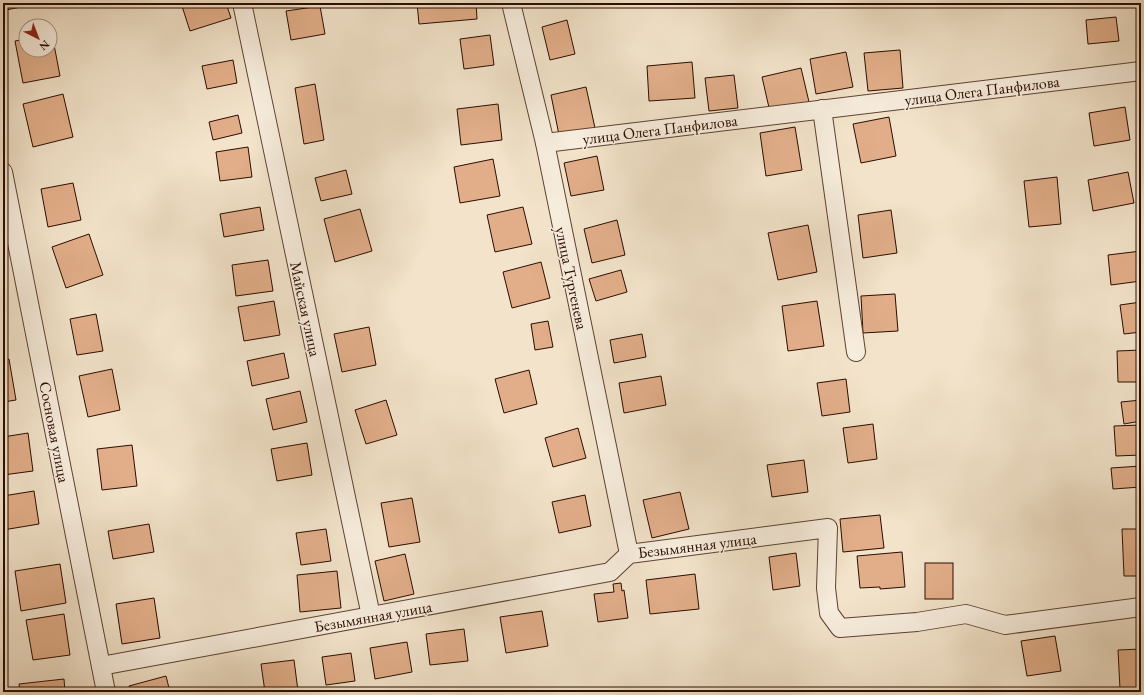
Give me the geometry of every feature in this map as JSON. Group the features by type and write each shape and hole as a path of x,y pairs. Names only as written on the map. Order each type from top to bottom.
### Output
{"street":[{"name":"Майская улица","path":"242,3 371,616"},
{"name":"улица Тургенева","path":"511,3 545,143 628,554"},
{"name":"улица Олега Панфилова","path":"545,143 1141,71"},
{"path":"822,109 856,352"},
{"name":"Сосновая улица","path":"3,172 106,692"},
{"name":"Безымянная улица","path":"101,666 610,572 628,554 828,528 826,588 829,613 840,628 917,622 966,614 1006,625 1141,607"}],"building":[{"path":"5,3 40,3 6,10"},
{"path":"181,3 226,3 231,18 190,31"},
{"path":"417,3 476,3 477,19 419,24"},
{"path":"320,6 325,34 291,40 286,11"},
{"path":"1116,17 1119,41 1088,44 1086,20"},
{"path":"567,20 575,54 550,60 542,27"},
{"path":"490,35 494,65 464,69 460,39"},
{"path":"18,40 18,57 15,41"},
{"path":"900,50 903,88 868,91 864,53"},
{"path":"846,52 853,87 816,94 810,59"},
{"path":"18,58 57,58 60,76 23,83"},
{"path":"233,60 237,83 207,89 202,66"},
{"path":"692,62 695,98 649,101 647,66"},
{"path":"801,68 809,102 770,112 762,77"},
{"path":"734,75 738,108 709,111 705,78"},
{"path":"315,84 324,140 304,144 295,88"},
{"path":"586,87 595,128 559,135 551,95"},
{"path":"63,94 73,137 33,147 23,104"},
{"path":"498,104 502,140 461,145 457,109"},
{"path":"1125,107 1130,140 1094,146 1089,113"},
{"path":"238,115 242,133 213,140 209,122"},
{"path":"889,117 896,156 861,163 853,124"},
{"path":"795,127 802,170 766,176 760,133"},
{"path":"248,147 252,177 220,181 216,152"},
{"path":"597,156 604,190 571,196 564,163"},
{"path":"493,159 500,196 460,203 454,167"},
{"path":"346,170 352,194 321,201 315,178"},
{"path":"1128,172 1134,203 1093,211 1088,180"},
{"path":"1057,177 1061,224 1029,227 1024,181"},
{"path":"73,183 81,220 48,227 41,189"},
{"path":"260,207 264,230 224,237 220,214"},
{"path":"523,207 532,244 495,252 487,215"},
{"path":"360,209 372,251 335,262 324,219"},
{"path":"891,210 897,253 863,258 858,215"},
{"path":"617,220 625,255 592,263 584,229"},
{"path":"808,225 817,272 778,280 768,233"},
{"path":"89,234 103,275 66,288 52,247"},
{"path":"1141,251 1141,281 1111,285 1108,255"},
{"path":"268,260 273,291 236,296 232,265"},
{"path":"541,262 550,298 512,308 503,272"},
{"path":"621,270 627,292 596,301 589,279"},
{"path":"895,294 898,331 863,333 861,296"},
{"path":"274,301 280,335 244,341 238,307"},
{"path":"817,301 824,346 788,351 782,306"},
{"path":"1141,302 1141,332 1124,334 1120,305"},
{"path":"96,314 103,351 77,355 70,319"},
{"path":"548,321 553,347 535,350 531,324"},
{"path":"369,327 376,365 342,372 334,334"},
{"path":"642,334 646,357 614,363 610,340"},
{"path":"1141,350 1141,382 1118,382 1117,351"},
{"path":"284,353 289,378 252,386 247,361"},
{"path":"9,359 16,400 3,402 3,360"},
{"path":"112,369 120,410 88,417 79,376"},
{"path":"529,370 537,404 504,413 495,379"},
{"path":"661,376 666,405 624,413 619,383"},
{"path":"846,379 850,412 822,416 817,383"},
{"path":"300,391 307,422 273,430 266,399"},
{"path":"386,400 397,435 366,444 355,410"},
{"path":"1141,400 1141,421 1124,424 1121,402"},
{"path":"873,424 877,459 848,463 843,428"},
{"path":"1141,425 1141,455 1116,456 1114,426"},
{"path":"578,428 586,458 553,467 545,438"},
{"path":"28,433 33,471 3,475 3,437"},
{"path":"307,443 312,475 277,481 271,449"},
{"path":"132,445 137,486 102,490 97,449"},
{"path":"804,460 808,492 772,497 767,465"},
{"path":"1141,466 1141,487 1113,489 1111,468"},
{"path":"34,491 39,524 3,530 3,496"},
{"path":"680,492 689,529 652,538 643,500"},
{"path":"585,495 591,526 559,533 552,502"},
{"path":"412,498 420,542 389,547 381,503"},
{"path":"880,515 884,548 843,552 840,519"},
{"path":"149,524 154,552 113,559 108,531"},
{"path":"326,529 331,561 301,565 296,533"},
{"path":"1122,529 1141,529 1141,576 1124,576"},
{"path":"902,552 905,587 880,589 880,587 860,588 857,556"},
{"path":"796,553 800,586 773,590 769,557"},
{"path":"405,554 414,594 384,601 375,561"},
{"path":"925,563 953,563 953,599 925,599"},
{"path":"60,564 66,603 21,611 15,571"},
{"path":"337,571 341,608 300,612 297,575"},
{"path":"695,574 699,609 650,614 646,580"},
{"path":"621,583 622,591 624,590 628,618 598,622 594,594 614,592 613,584"},
{"path":"154,598 160,638 122,644 116,604"},
{"path":"542,611 548,646 506,653 500,617"},
{"path":"64,614 70,655 33,660 26,620"},
{"path":"464,629 468,661 430,665 426,634"},
{"path":"1055,636 1061,671 1027,676 1021,641"},
{"path":"407,642 412,672 375,679 370,648"},
{"path":"1141,649 1141,688 1120,689 1118,650"},
{"path":"351,653 355,681 326,685 322,657"},
{"path":"294,660 298,691 265,692 261,664"},
{"path":"166,676 170,692 131,692 129,686"},
{"path":"64,679 65,692 20,692 19,684"}]}
